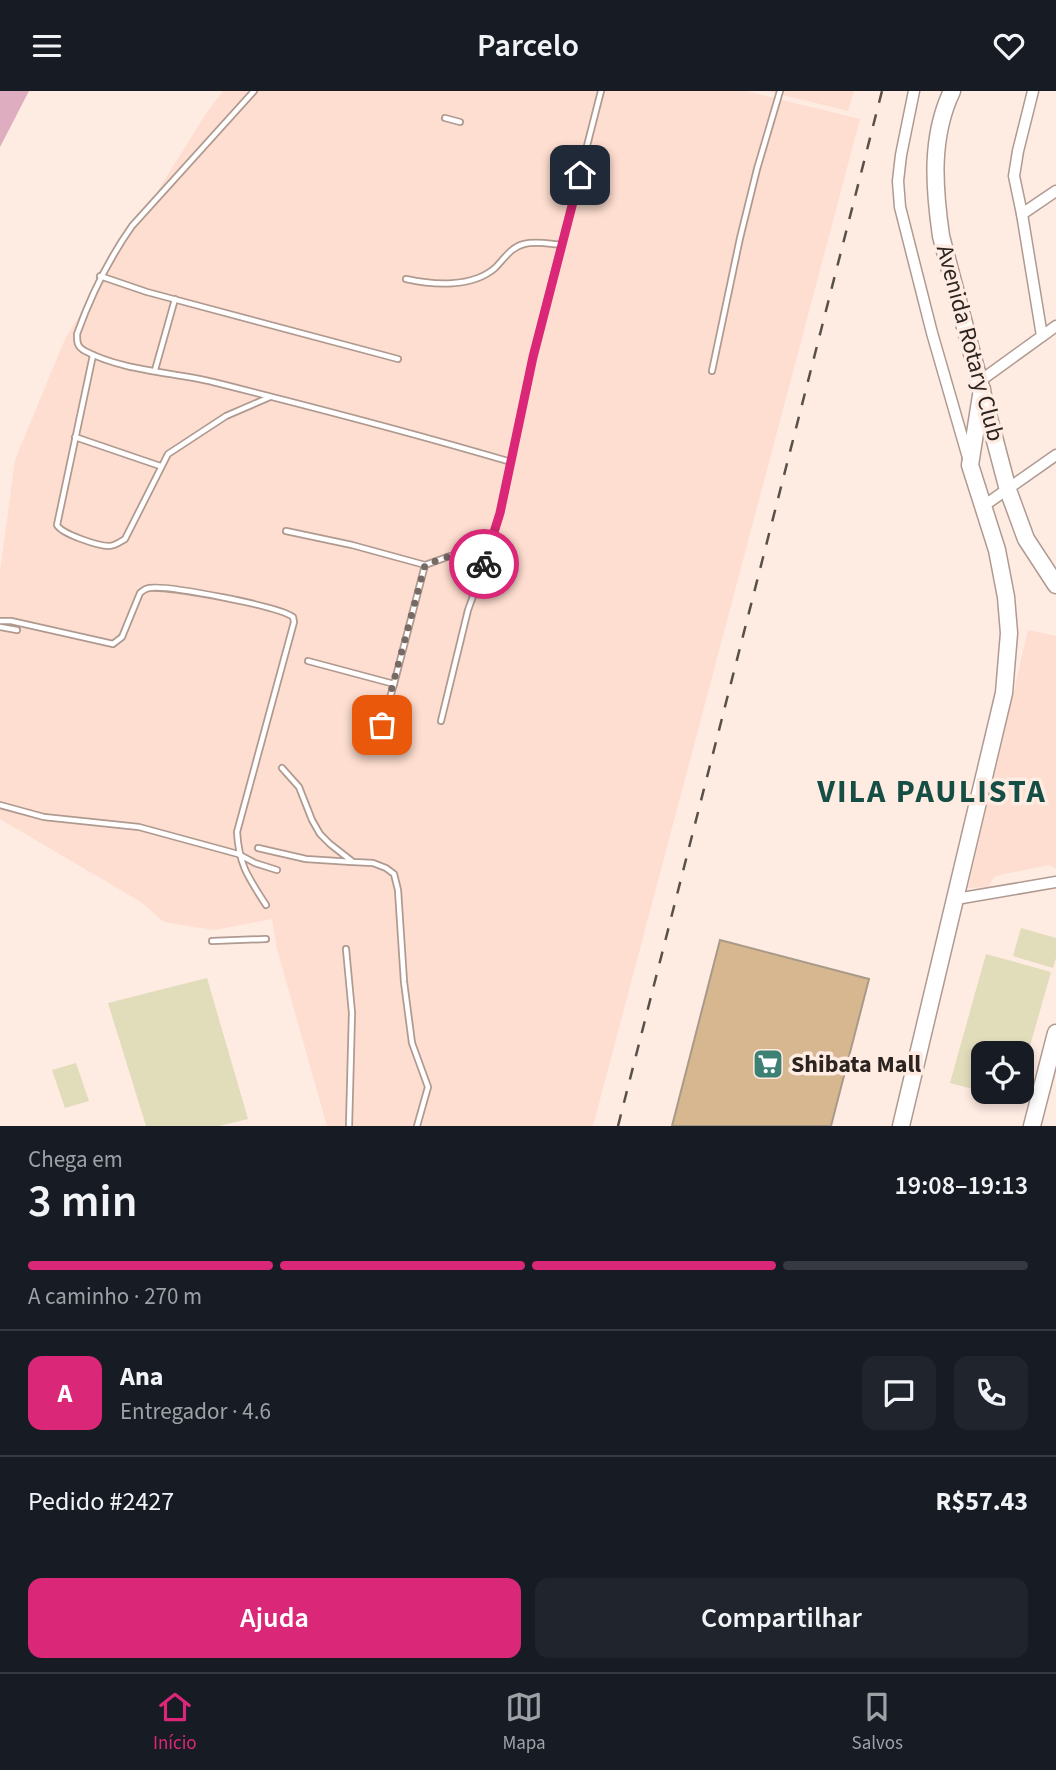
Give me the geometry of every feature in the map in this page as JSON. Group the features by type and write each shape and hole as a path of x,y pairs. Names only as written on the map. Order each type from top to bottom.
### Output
{"main road":[{"name":"Avenida Rotary Club","path":"952,91 940,127 935,160 941,236 1008,490 1026,539 1056,585"},
{"path":"901,1126 1004,693 1008,663 1009,633 1002,572 970,465 981,385"},
{"path":"970,465 980,458 993,459 1003,464"},
{"path":"1032,1126 1056,1033"}],"street":[{"path":"914,91 901,155 898,181 900,207 932,333 970,465"},
{"path":"1033,91 1014,176 1042,336"},
{"path":"1022,214 1056,191"},
{"path":"981,385 1056,325"},
{"path":"982,507 1056,455"},
{"path":"956,899 1056,882"}],"lane":[{"path":"254,91 132,226 100,276 77,334 81,349 104,360 370,421 511,462"},
{"path":"441,720 468,610 500,513 533,357 601,91"},
{"path":"712,371 740,238 780,91"},
{"path":"445,118 460,122"},
{"path":"406,279 435,284 472,279 488,273 521,244 562,246"},
{"path":"100,276 398,359"},
{"path":"155,370 175,299"},
{"path":"93,355 57,517 58,529 109,546 118,544 125,538 168,454 205,428 244,407 271,397"},
{"path":"75,437 160,466"},
{"path":"286,531 425,565 450,556 484,566"},
{"path":"376,745 425,565"},
{"path":"0,621 11,621 113,644 122,637 140,593 151,587 227,597 281,611 292,617 293,622 251,789 239,820 238,854 246,873 266,905"},
{"path":"0,627 17,630"},
{"path":"308,660 394,684"},
{"path":"282,768 299,787 320,834 353,862"},
{"path":"0,805 44,817 139,827 238,854 277,870"},
{"path":"258,848 306,859 373,863 394,874 398,890 404,982 412,1043 428,1087 417,1126"},
{"path":"212,941 266,939"},
{"path":"346,949 352,1013 349,1126"}],"shaded area":[{"path":"0,91 29,91 0,147"},
{"path":"223,91 746,91 860,119 593,1126 327,1126 277,949 272,919 214,930 164,922 141,902 0,819 0,572 15,460 65,339 207,112"},
{"path":"767,91 854,91 848,111"},
{"path":"1028,630 1056,636 1056,869 1049,865 995,876 988,887 968,888"},
{"path":"1021,928 1056,938 1053,968 1013,956"},
{"path":"986,954 1051,972 1031,1041 971,1041 971,1089 950,1083"},
{"path":"207,978 248,1119 219,1126 146,1126 108,1003"},
{"path":"76,1063 89,1101 65,1108 52,1070"}],"building":[{"path":"720,940 869,979 831,1126 672,1126"}],"railway":[{"path":"618,1126 882,91"}],"way so far":[{"path":"382,725 425,565 450,556 484,564"}],"place":[{"name":"Shibata Mall","path":"768,1064"}],"district":[{"name":"VILA PAULISTA","path":"932,792"}],"route":[{"path":"484,564 500,513 533,357 580,175"}]}
